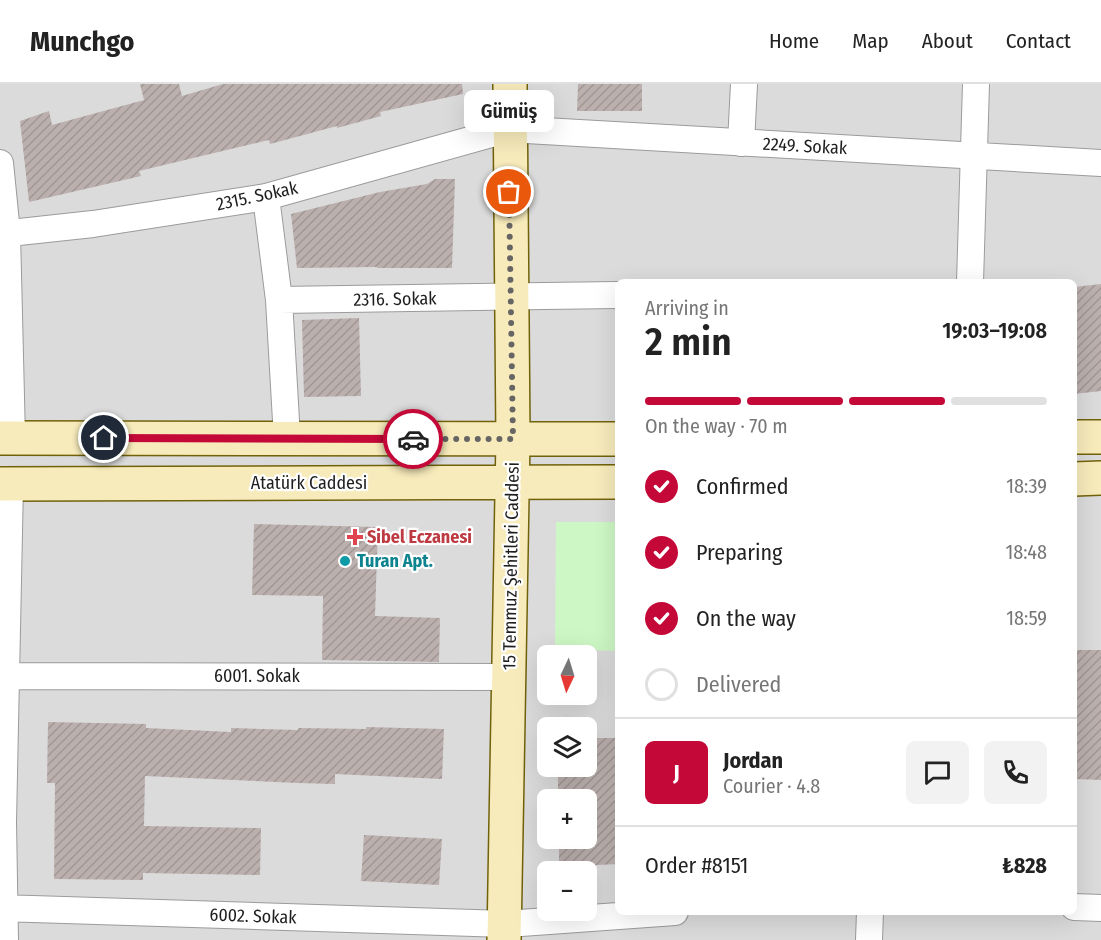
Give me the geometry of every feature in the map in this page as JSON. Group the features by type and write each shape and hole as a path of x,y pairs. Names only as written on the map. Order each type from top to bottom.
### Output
{"main road":[{"name":"15 Temmuz Şehitleri Caddesi","path":"505,932 513,439 510,298 510,84"},
{"path":"1077,437 1101,437"},
{"path":"6,438 615,439"},
{"path":"1077,479 1101,478"},
{"name":"Atatürk Caddesi","path":"5,484 615,482"}],"street":[{"path":"741,143 744,84"},
{"path":"969,279 976,84"},
{"name":"2249. Sokak","path":"509,129 1101,163"},
{"name":"2315. Sokak","path":"3,234 93,224 266,197 509,129"},
{"path":"0,163 6,438"},
{"path":"266,197 279,300 287,438"},
{"name":"2316. Sokak","path":"279,300 615,295"},
{"path":"5,484 6,676 2,908 5,940"},
{"name":"6001. Sokak","path":"6,676 508,677"},
{"path":"1077,907 1101,908"},
{"name":"6002. Sokak","path":"2,908 505,932 650,915"},
{"path":"869,940 870,915"}],"shaded area":[{"path":"0,84 1101,84 1101,940 0,940"}],"green space":[{"path":"556,522 615,522 615,651 597,650 597,645 555,645"}],"building":[{"path":"140,84 179,84 182,96 223,84 462,84 463,94 380,112 381,116 270,144 269,140 139,171 141,176 29,202 20,121 49,111 52,125 144,100"},
{"path":"578,84 642,84 642,111 577,111"},
{"path":"435,179 455,179 452,268 297,268 291,214 380,192 427,184"},
{"path":"1101,284 1101,391 1077,394 1077,287"},
{"path":"359,318 361,396 304,397 302,320"},
{"path":"254,524 378,527 375,616 440,618 439,662 322,660 323,596 252,595"},
{"path":"1077,650 1101,650 1101,780 1077,779"},
{"path":"48,722 146,724 146,728 231,732 231,728 444,729 442,779 335,774 335,784 145,776 144,826 261,828 260,875 143,873 143,880 54,879 55,783 47,783"},
{"path":"597,738 615,738 615,864 597,865 597,861 559,861 559,849 597,849 597,789 558,789 558,777 597,777"},
{"path":"364,835 442,839 439,885 361,881"}],"way so far":[{"path":"413,439 513,439 509,192"}],"place":[{"name":"Gümüş","path":"509,192"},
{"name":"Sibel Eczanesi","path":"355,537"},
{"name":"Turan Apt.","path":"345,561"}],"route":[{"path":"104,438 413,439"}]}
